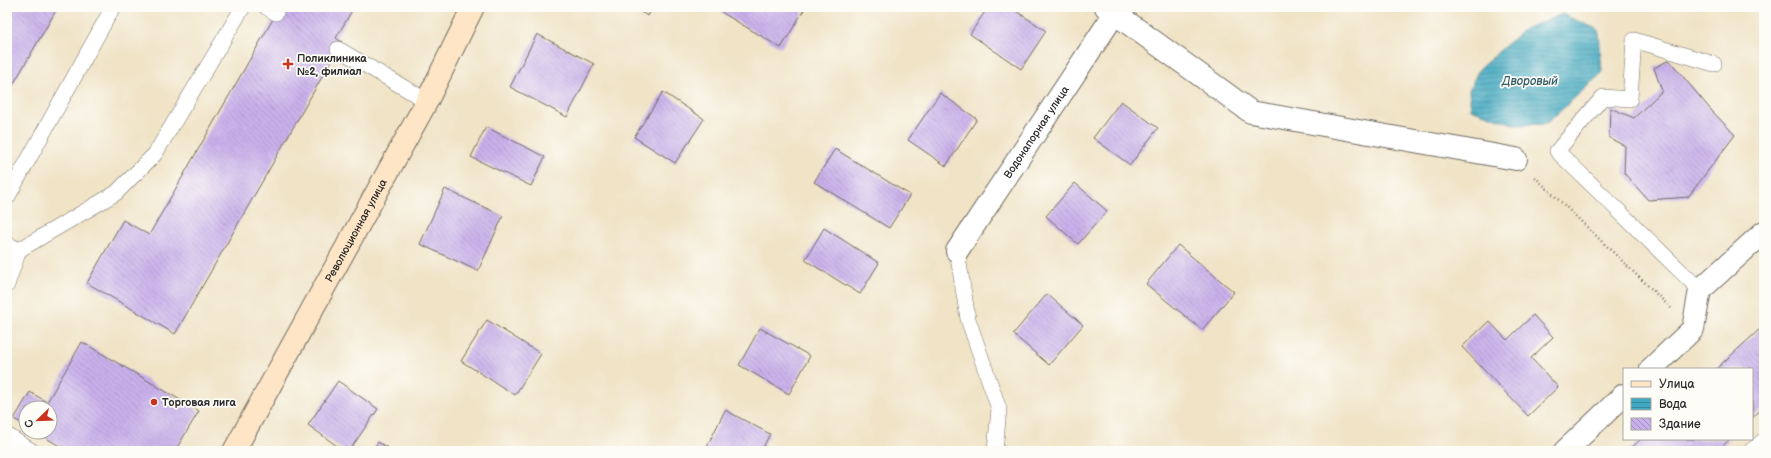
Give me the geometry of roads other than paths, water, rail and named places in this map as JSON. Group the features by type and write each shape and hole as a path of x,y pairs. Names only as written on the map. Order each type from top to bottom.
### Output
{"main road":[{"name":"Революционная улица","path":"234,451 427,101 473,7"}],"street":[{"path":"1110,10 1251,112 1516,159"},
{"name":"Водонапорная улица","path":"957,251 1110,10"},
{"path":"1652,368 1693,329 1700,290 1764,232"},
{"path":"1565,451 1623,396"}],"lane":[{"path":"7,198 113,7"},
{"path":"7,285 13,247 116,193 155,154 243,7"},
{"path":"1700,290 1557,151 1604,97 1630,99 1634,40 1714,64"},
{"path":"338,49 427,101"},
{"path":"957,251 968,319 999,409 995,451"},
{"path":"7,435 32,451"},
{"path":"1751,451 1764,440"}],"water":[{"name":"Дворовый","path":"1562,14 1599,30 1602,73 1546,124 1516,125 1471,109 1469,90 1479,69 1524,29"}],"place":[{"name":"Поликлиника №2, филиал","path":"288,64"},
{"name":"Торговая лига","path":"154,402"}]}
